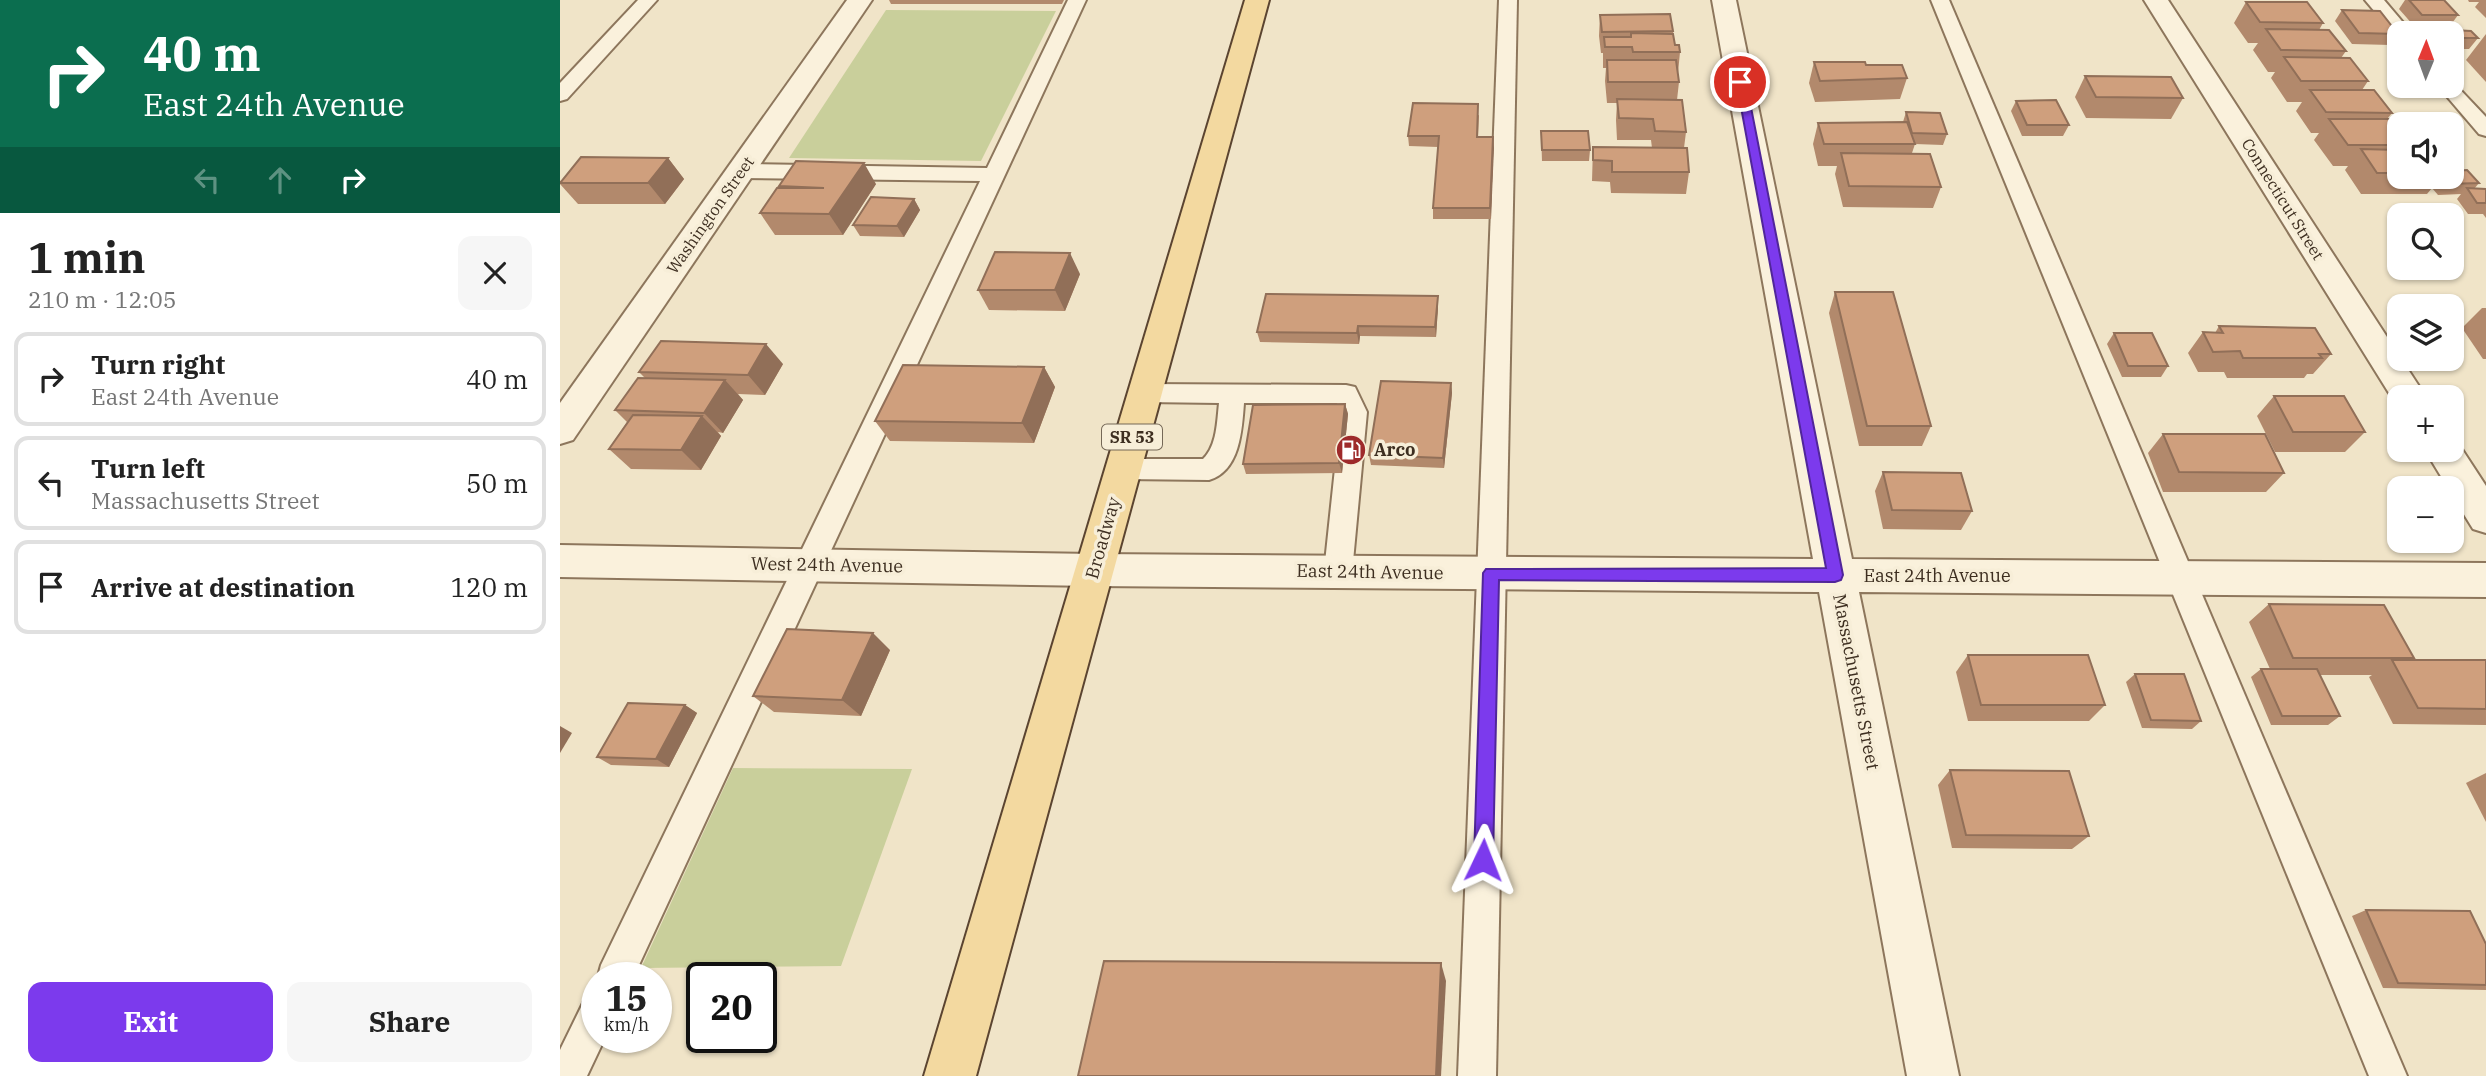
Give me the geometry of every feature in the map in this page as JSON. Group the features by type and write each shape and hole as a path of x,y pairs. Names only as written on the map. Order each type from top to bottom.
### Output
{"main road":[{"name":"Broadway","path":"950,1076 1257,0"}],"street":[{"name":"Washington Street","path":"560,430 860,0"},
{"name":"Massachusetts Street","path":"1724,0 1933,1076"},
{"name":"Connecticut Street","path":"2156,0 2401,385"},
{"path":"2450,462 2486,518"},
{"name":"West 24th Avenue","path":"560,561 1094,570"},
{"name":"East 24th Avenue","path":"1094,570 2486,580"}],"lane":[{"path":"560,95 648,0"},
{"path":"622,962 1077,0"},
{"path":"1477,1076 1508,0"},
{"path":"1940,0 2388,1076"},
{"path":"2374,0 2392,21"},
{"path":"2458,98 2486,130"},
{"path":"741,171 994,175"},
{"path":"1145,393 1346,394 1351,400 1354,412 1338,572"},
{"path":"1123,469 1209,470 1222,457 1233,393"},
{"path":"567,1076 581,1047"}],"green space":[{"path":"886,10 1056,11 981,161 789,158"},
{"path":"733,768 912,769 841,966 777,967 777,962 686,962 686,968 672,968 672,962 644,962"}],"building":[{"path":"2409,0 2444,0 2458,15 2422,15"},
{"path":"2246,2 2307,2 2323,23 2260,22"},
{"path":"2342,10 2380,11 2388,21 2387,34 2359,33"},
{"path":"1670,14 1673,31 1602,32 1600,15"},
{"path":"2266,29 2329,30 2346,51 2281,50"},
{"path":"2464,31 2471,31 2478,38 2464,38"},
{"path":"1631,33 1673,34 1675,45 1679,45 1680,52 1633,52 1632,47 1605,47 1604,37 1631,37"},
{"path":"2284,57 2350,58 2368,81 2301,81"},
{"path":"1607,60 1676,60 1679,82 1608,82"},
{"path":"1814,62 1902,65 1907,78 1820,81"},
{"path":"2085,76 2171,77 2183,98 2096,97"},
{"path":"2310,90 2374,90 2391,112 2387,113 2326,112"},
{"path":"1617,99 1682,100 1686,132 1655,131 1653,119 1619,118"},
{"path":"2056,100 2069,125 2027,125 2016,101"},
{"path":"1413,103 1478,104 1477,137 1493,137 1490,208 1433,208 1439,136 1408,136"},
{"path":"1906,112 1940,113 1947,134 1912,133"},
{"path":"2329,119 2387,119 2387,145 2348,145"},
{"path":"1907,122 1915,144 1824,144 1818,123"},
{"path":"1541,131 1588,131 1590,150 1542,150"},
{"path":"1593,147 1687,148 1689,172 1612,172 1612,161 1593,160"},
{"path":"2361,149 2387,150 2387,173 2377,173"},
{"path":"1841,153 1930,154 1941,187 1849,186"},
{"path":"581,157 668,158 648,183 560,183"},
{"path":"796,161 864,163 829,214 760,213 777,188 824,188 779,186"},
{"path":"2464,170 2467,170 2479,183 2464,183"},
{"path":"2467,188 2486,189 2486,203 2477,203"},
{"path":"871,197 914,199 897,226 853,225"},
{"path":"995,252 1070,253 1055,290 978,290"},
{"path":"1835,292 1893,292 1931,426 1867,426"},
{"path":"1266,294 1438,296 1435,327 1358,326 1357,333 1257,332"},
{"path":"2219,326 2315,328 2331,354 2319,354 2322,358 2243,358 2240,351 2213,352 2203,332 2223,333"},
{"path":"2114,333 2152,333 2168,366 2128,366"},
{"path":"661,341 766,344 748,375 639,372"},
{"path":"903,365 1044,367 1022,423 875,421"},
{"path":"638,378 725,380 704,413 615,410"},
{"path":"1381,381 1451,383 1443,458 1369,455"},
{"path":"2274,396 2344,396 2365,432 2293,432"},
{"path":"1345,404 1339,463 1243,464 1253,405"},
{"path":"633,415 702,416 681,450 609,449"},
{"path":"2163,434 2265,434 2284,473 2179,472"},
{"path":"1883,472 1961,473 1972,511 1892,510"},
{"path":"2269,604 2384,605 2414,658 2293,658"},
{"path":"787,629 873,633 842,700 753,696"},
{"path":"1968,655 2088,655 2105,705 1981,705"},
{"path":"2392,660 2486,660 2486,709 2418,708"},
{"path":"2261,669 2317,669 2340,716 2282,716"},
{"path":"2135,674 2184,674 2201,721 2151,720"},
{"path":"628,703 685,705 656,759 597,757"},
{"path":"1950,770 2069,771 2089,836 1966,835"},
{"path":"2366,910 2470,911 2486,944 2486,985 2398,983"},
{"path":"1104,961 1441,963 1436,1076 1078,1076"}],"place":[{"name":"Arco","path":"1351,450"}],"route":[{"path":"1483,860 1491,573 1835,575 1740,82"}]}
